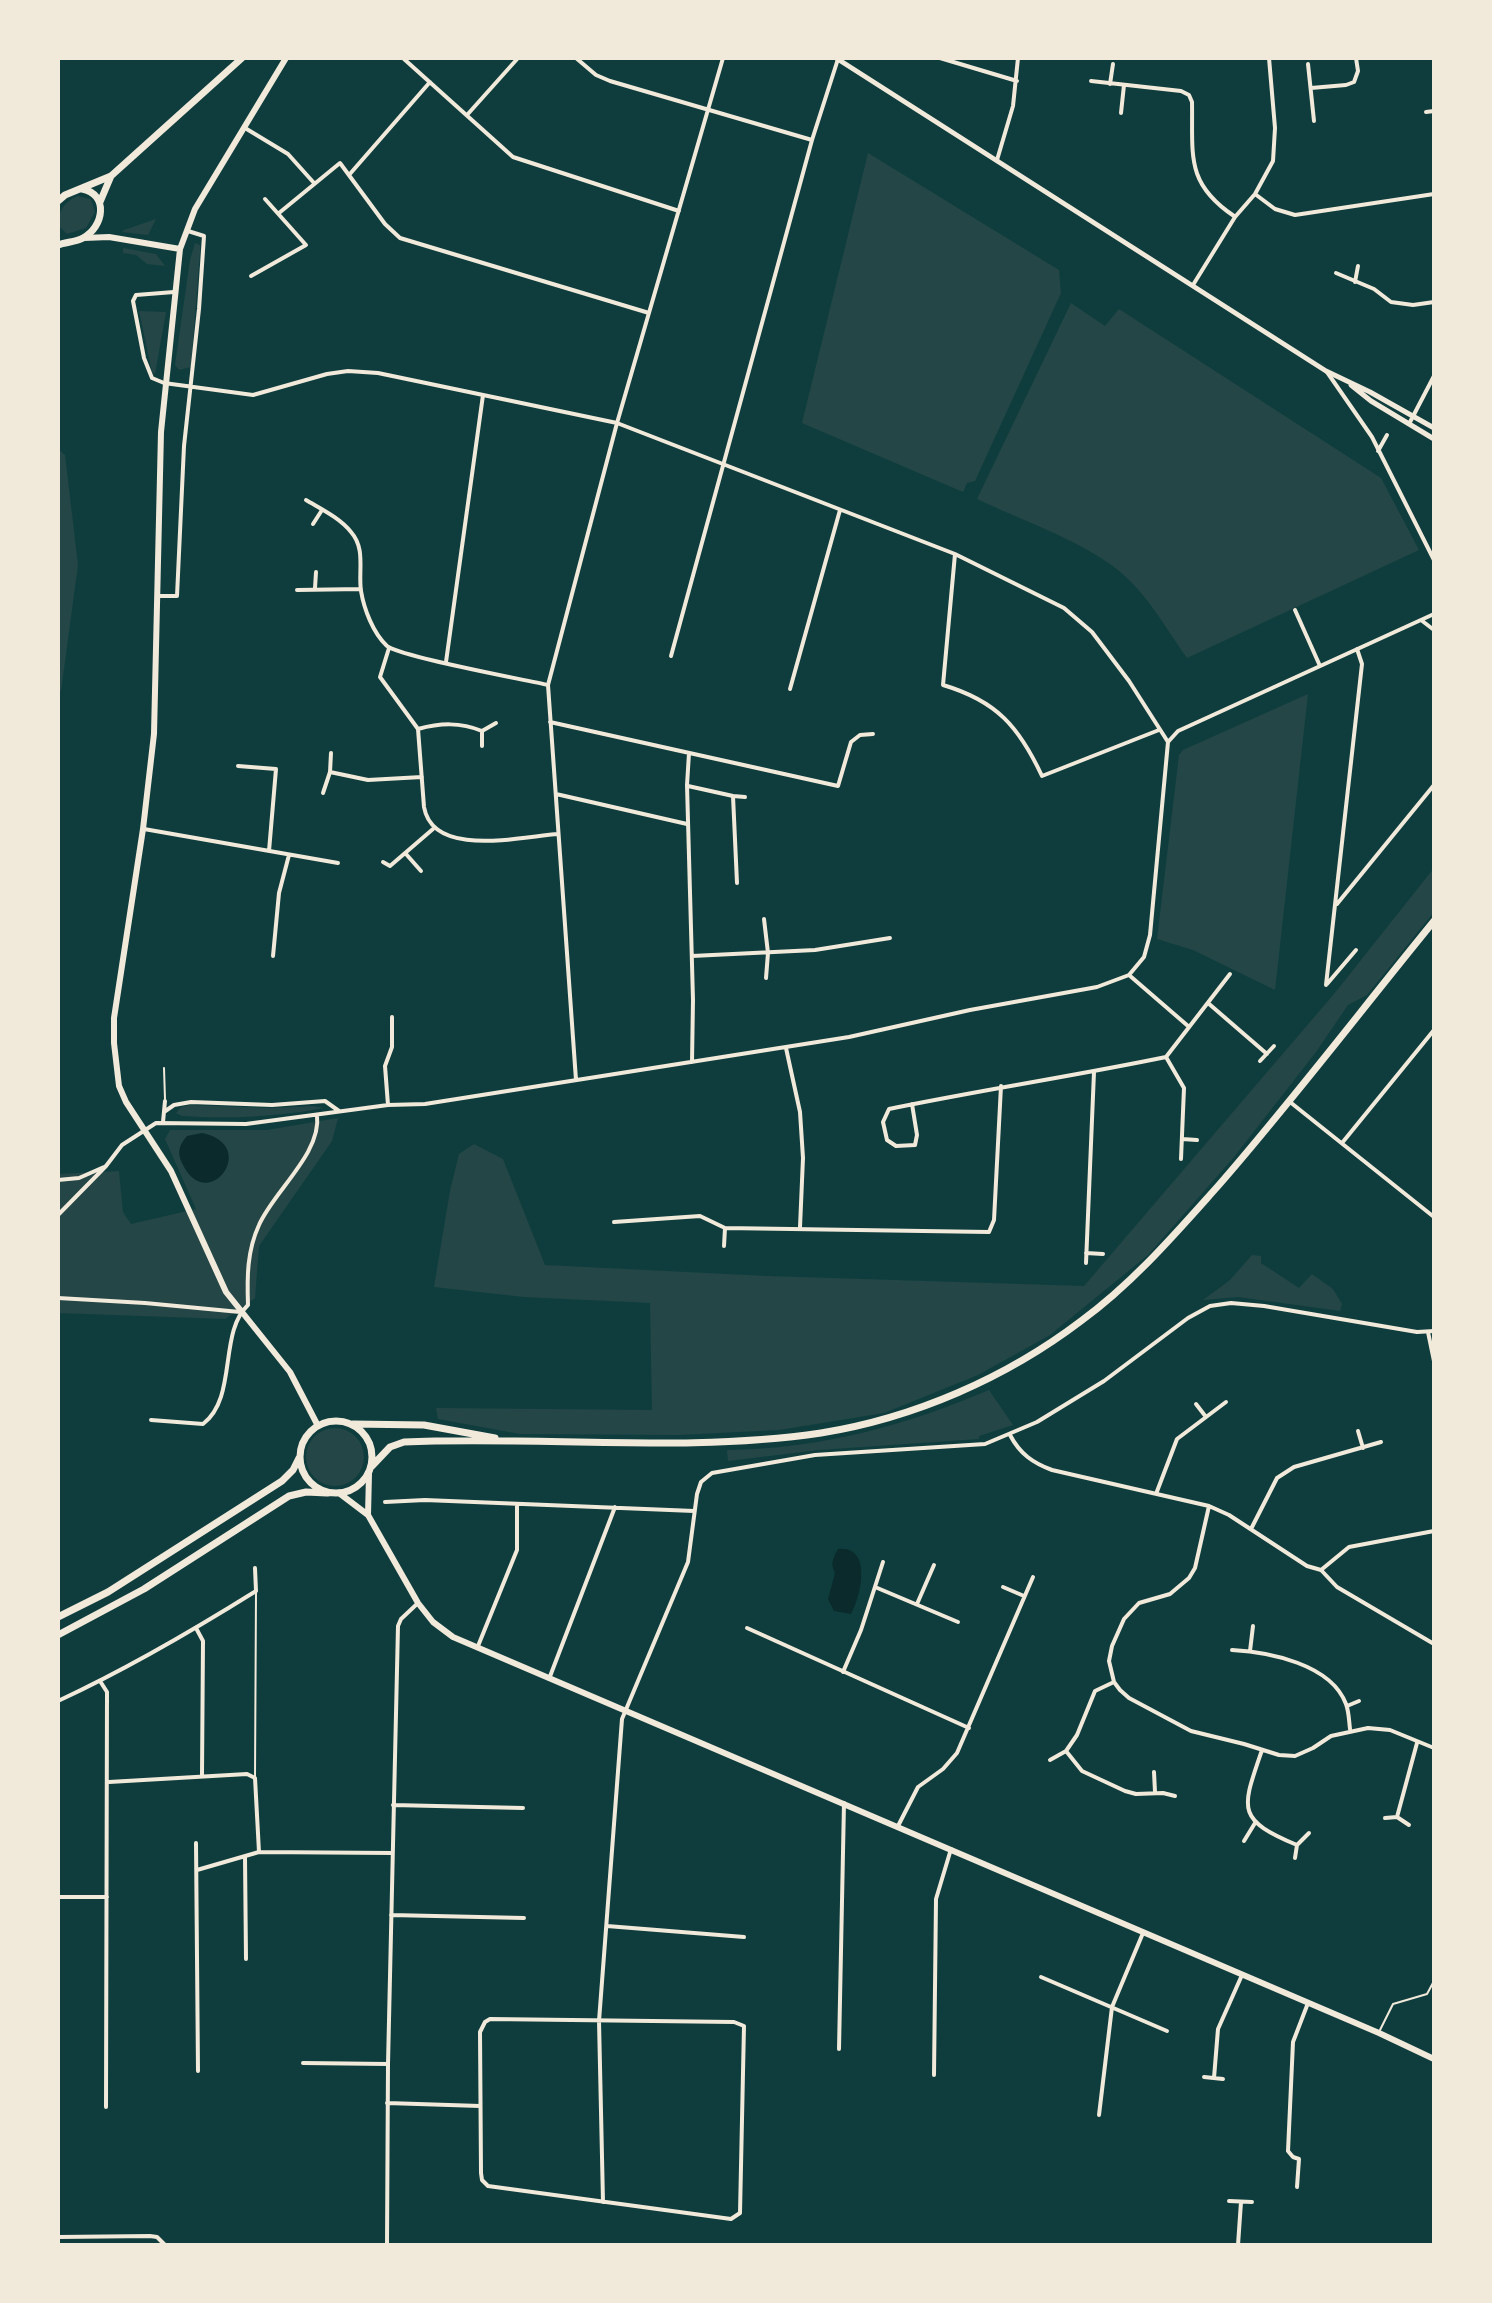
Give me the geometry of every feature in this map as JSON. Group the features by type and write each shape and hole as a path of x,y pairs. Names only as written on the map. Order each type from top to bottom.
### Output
{"main road":[{"path":"59,199 111,176 242,58"},
{"path":"286,58 195,209 180,249 164,383 154,734 114,1018 114,1043 119,1086 143,1132 171,1171 226,1292 290,1372 317,1424"},
{"path":"109,237 99,222 100,202 111,176"},
{"path":"82,189 96,194 100,202"},
{"path":"84,238 99,222"},
{"path":"58,237 71,241"},
{"path":"58,245 84,238 109,237 180,249"},
{"path":"58,1635 144,1589 289,1496 306,1492 339,1493 360,1484 390,1447 404,1442 714,1441 767,1438 863,1425 907,1413 947,1397 1042,1348 1108,1300 1174,1235 1290,1102 1434,921"},
{"path":"58,1617 108,1592 282,1481 293,1470 308,1432 317,1424 330,1420 353,1424 424,1425 505,1440"},
{"path":"353,1424 369,1441 373,1452 368,1515"},
{"path":"299,1458 307,1478 327,1493"},
{"path":"339,1493 368,1515 418,1603 445,1632 477,1649 898,1826 1434,2059"}],"street":[{"path":"467,115 518,58"},
{"path":"576,58 596,75 610,81 812,140"},
{"path":"576,1080 548,685 617,423 723,58"},
{"path":"940,58 1017,81"},
{"path":"997,160 1013,106 1018,58"},
{"path":"1193,285 1235,217 1268,174 1276,147 1269,58"},
{"path":"1311,88 1354,82 1358,71 1356,58"},
{"path":"404,59 513,157 679,211"},
{"path":"671,656 722,463 837,59 1326,371 1434,428"},
{"path":"1110,84 1113,64"},
{"path":"1308,64 1314,121"},
{"path":"1091,81 1181,91 1189,95 1192,102 1194,167 1202,187 1214,202 1235,217"},
{"path":"349,175 430,82"},
{"path":"1121,113 1124,85"},
{"path":"1426,112 1434,111"},
{"path":"245,128 288,154 315,184"},
{"path":"279,213 340,163 385,224 400,238 649,313"},
{"path":"1255,194 1275,209 1295,215 1434,194"},
{"path":"251,276 306,245 265,199"},
{"path":"157,596 177,596 184,446 204,236 185,231"},
{"path":"1355,282 1358,266"},
{"path":"1336,273 1374,289 1391,302 1413,305 1434,302"},
{"path":"174,292 142,293 136,295 133,301 147,371 152,378 164,383 253,395 309,377 348,371 378,373 617,423 955,554 1064,608 1092,632 1129,681 1168,742"},
{"path":"1326,371 1372,437 1434,560"},
{"path":"1409,424 1434,376"},
{"path":"1347,382 1371,401 1434,439"},
{"path":"445,662 483,395"},
{"path":"1378,451 1387,435"},
{"path":"306,500 352,533 359,548 361,589 372,625 389,648 548,685"},
{"path":"790,689 840,509"},
{"path":"313,524 322,510"},
{"path":"955,554 943,685 987,703 1013,725 1029,748 1042,776 1159,730"},
{"path":"315,588 316,572"},
{"path":"297,590 361,589"},
{"path":"1295,610 1321,667"},
{"path":"58,1215 122,1145 156,1123 246,1124 388,1105 464,1099 786,1048 1097,987 1129,975 1144,957 1150,935 1168,742 1178,731 1434,614"},
{"path":"1421,620 1434,630"},
{"path":"389,648 380,677 418,729 426,816 433,829 447,837 465,841 558,834"},
{"path":"1356,950 1327,986 1362,664 1357,649"},
{"path":"550,722 838,786 851,742 860,735 874,734"},
{"path":"418,729 440,723 470,726 482,731"},
{"path":"482,731 496,723"},
{"path":"482,731 482,746"},
{"path":"689,752 687,824 692,1062"},
{"path":"323,793 330,772 331,753"},
{"path":"238,766 276,769 269,851"},
{"path":"330,772 368,780 422,777"},
{"path":"687,785 745,797"},
{"path":"1335,907 1434,785"},
{"path":"556,794 687,824"},
{"path":"733,796 737,883"},
{"path":"143,829 338,863"},
{"path":"383,862 390,866 433,829"},
{"path":"406,854 421,871"},
{"path":"273,956 279,893 289,855"},
{"path":"764,919 768,953 766,978"},
{"path":"692,956 815,950 890,938"},
{"path":"912,1104 917,1135 915,1145 896,1146 887,1140 883,1122 889,1109 912,1104 1001,1086 1166,1057 1230,974"},
{"path":"1129,975 1188,1027"},
{"path":"1208,1003 1267,1054"},
{"path":"388,1105 385,1066 392,1047 392,1017"},
{"path":"1342,1143 1434,1030"},
{"path":"1260,1061 1274,1046"},
{"path":"786,1048 800,1112 803,1158 800,1227"},
{"path":"1166,1057 1183,1084 1181,1159"},
{"path":"1086,1263 1094,1072"},
{"path":"614,1222 700,1216 725,1228 989,1232 994,1220 1001,1086"},
{"path":"163,1122 165,1101"},
{"path":"164,1112 174,1105 191,1102 272,1105 325,1101 339,1111"},
{"path":"1290,1102 1434,1217"},
{"path":"151,1420 203,1424 217,1409 240,1312 248,1305 246,1265 259,1224 304,1156 319,1125 317,1115"},
{"path":"1182,1139 1197,1140"},
{"path":"58,1180 79,1178 106,1166"},
{"path":"724,1246 725,1228"},
{"path":"1086,1253 1103,1254"},
{"path":"58,1298 240,1312"},
{"path":"603,2202 599,2021 622,1719 688,1562 701,1482 712,1473 815,1455 985,1444 1010,1435 1104,1381 1188,1318 1210,1306 1231,1303 1264,1306 1431,1331 1434,1361"},
{"path":"1156,1494 1177,1439 1226,1402"},
{"path":"1196,1404 1206,1417"},
{"path":"1358,1431 1363,1448"},
{"path":"1010,1435 1020,1451 1041,1466 1209,1506 1307,1566 1321,1570 1337,1587 1434,1643"},
{"path":"1251,1529 1282,1473 1381,1442"},
{"path":"385,1502 425,1500 694,1511"},
{"path":"477,1649 517,1550 517,1504"},
{"path":"1209,1506 1195,1568 1189,1578 1170,1594 1139,1603 1124,1619 1110,1653 1114,1682 1129,1698 1191,1731 1279,1755 1295,1756 1331,1736 1368,1728 1390,1730 1434,1748"},
{"path":"549,1679 615,1507"},
{"path":"1321,1570 1349,1547 1434,1531"},
{"path":"843,1672 861,1630 883,1562"},
{"path":"917,1604 934,1565"},
{"path":"58,1701 196,1628 256,1591 255,1568"},
{"path":"898,1826 913,1794 951,1761 969,1728 1033,1577"},
{"path":"875,1587 958,1622"},
{"path":"1003,1587 1024,1596"},
{"path":"387,2245 387,2103 398,1626 418,1603"},
{"path":"1250,1651 1253,1626"},
{"path":"196,1628 203,1641 202,1775"},
{"path":"747,1628 969,1728"},
{"path":"1232,1650 1291,1661 1316,1672 1334,1685 1347,1706 1350,1730"},
{"path":"100,1681 107,1692 106,2107"},
{"path":"1050,1760 1066,1751 1077,1735 1095,1691 1114,1682"},
{"path":"1347,1706 1359,1701"},
{"path":"1397,1817 1412,1752 1417,1743"},
{"path":"1262,1750 1247,1801 1255,1823 1297,1845"},
{"path":"1066,1751 1088,1775 1136,1794 1155,1792 1175,1796"},
{"path":"1154,1772 1155,1792"},
{"path":"108,1782 247,1774 255,1778 259,1852"},
{"path":"839,2049 844,1803"},
{"path":"393,1805 523,1808"},
{"path":"1385,1818 1397,1817 1409,1825"},
{"path":"1244,1841 1255,1823"},
{"path":"1295,1858 1297,1845 1309,1833"},
{"path":"196,1843 198,2071"},
{"path":"934,2075 936,1899 951,1849"},
{"path":"197,1870 259,1852 392,1853"},
{"path":"245,1857 246,1959"},
{"path":"58,1897 107,1897"},
{"path":"391,1915 524,1918"},
{"path":"606,1926 744,1937"},
{"path":"1099,2115 1112,2007 1143,1933"},
{"path":"1214,2078 1218,2029 1242,1975"},
{"path":"1041,1977 1167,2031"},
{"path":"1297,2187 1299,2159 1288,2151 1293,2042 1308,2003"},
{"path":"490,2019 599,2021 734,2022 744,2026 740,2213 731,2219 494,2188 482,2180 480,2032 485,2022 490,2019"},
{"path":"303,2063 388,2064"},
{"path":"1204,2077 1223,2079"},
{"path":"387,2103 480,2106"},
{"path":"1229,2201 1252,2202"},
{"path":"1238,2245 1241,2202"},
{"path":"58,2237 150,2236 161,2239 165,2245"}],"lane":[{"path":"164,1068 165,1101"},
{"path":"255,1778 256,1591"},
{"path":"1379,2033 1393,2004 1427,1994 1434,1981"}],"shaded area":[{"path":"868,153 1059,270 1061,293 975,481 967,483 963,492 802,423"},
{"path":"78,196 91,199 95,212 86,228 67,234 58,225 59,215 66,204"},
{"path":"156,219 148,235 122,232 124,230"},
{"path":"195,243 200,245 200,252 191,367 179,370 175,365"},
{"path":"123,248 156,254 165,266 147,264 136,255 123,253"},
{"path":"1071,303 1105,326 1119,309 1381,478 1419,550 1187,658 1145,598 1114,567 1066,539 977,499"},
{"path":"139,311 166,312 155,374 152,372"},
{"path":"58,449 65,455 78,565 61,691 58,690"},
{"path":"1308,694 1275,990 1193,950 1157,939 1179,755 1183,750"},
{"path":"1434,868 1434,912 1367,995 1348,1005 1316,1052 1234,1157 1148,1255 1050,1335 978,1375 884,1413 779,1430 679,1435 520,1434 438,1419 436,1408 652,1410 650,1303 524,1297 434,1287 459,1154 474,1144 503,1159 545,1265 1084,1286 1334,994"},
{"path":"181,1107 324,1108 236,1117 182,1116 176,1113"},
{"path":"338,1118 332,1141 259,1246 255,1298 225,1319 58,1313 58,1174 119,1171 123,1212 131,1224 196,1209 165,1139 170,1130 267,1130"},
{"path":"202,1133 219,1140 227,1150 229,1162 216,1180 205,1183 193,1178 179,1154 187,1136"},
{"path":"1252,1255 1261,1256 1261,1263 1299,1288 1312,1274 1333,1289 1342,1304 1340,1311 1238,1297 1203,1300 1230,1280"},
{"path":"989,1390 1013,1425 979,1436 979,1439 819,1450 728,1461 727,1450 795,1445 861,1433 926,1414"},
{"path":"335,1428 346,1430 355,1437 362,1446 362,1468 355,1477 346,1484 335,1486 324,1484 315,1477 308,1468 306,1457 308,1446 315,1437 324,1430"},
{"path":"838,1549 849,1550 860,1563 861,1585 851,1614 834,1611 828,1599 835,1573 833,1561"}]}
